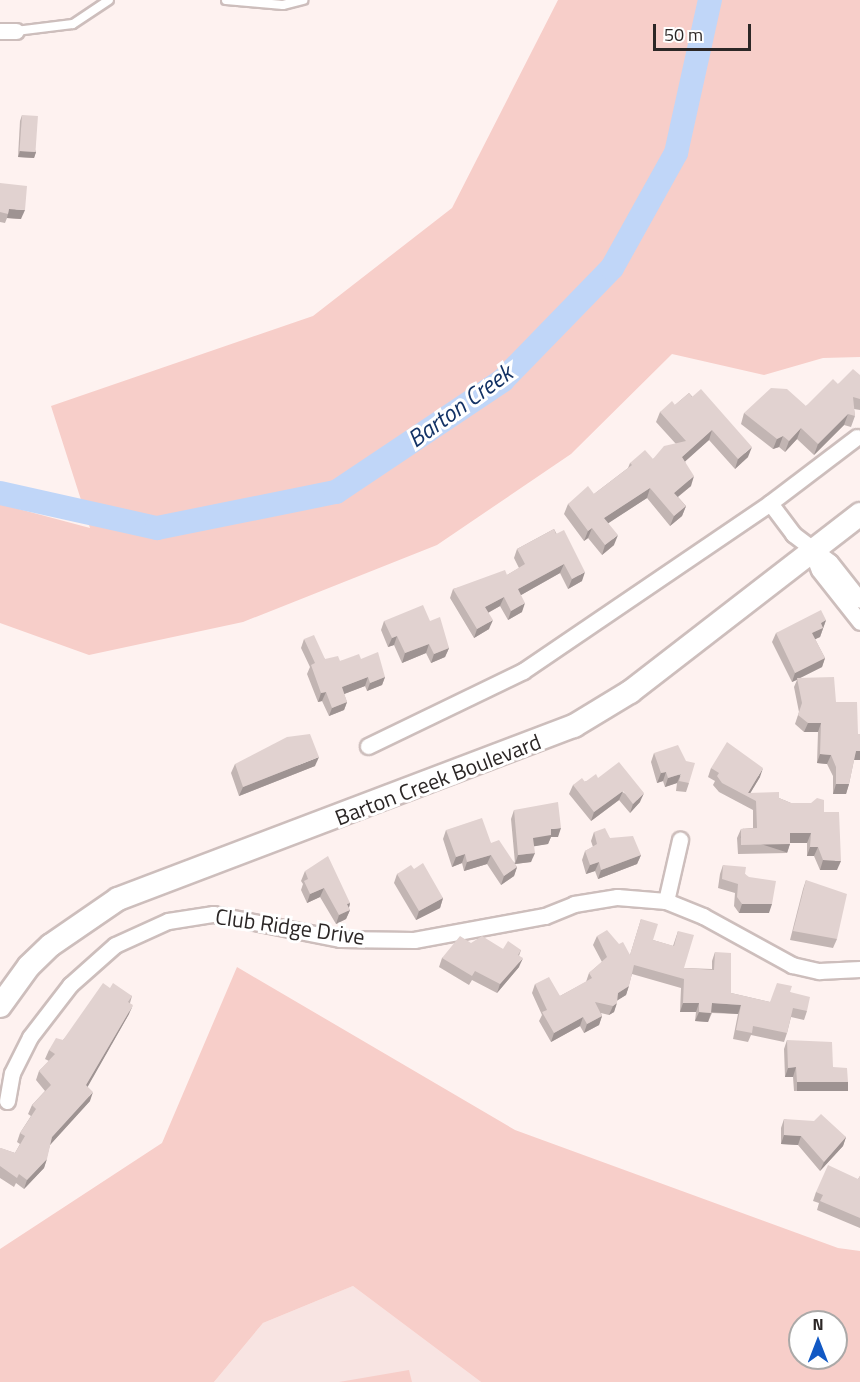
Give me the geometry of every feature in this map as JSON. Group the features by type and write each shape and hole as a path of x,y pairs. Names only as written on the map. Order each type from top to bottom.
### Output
{"street":[{"path":"0,32 16,32"},
{"path":"368,746 523,671 770,503 857,437"},
{"path":"770,503 793,534 812,552 830,562 860,600"},
{"name":"Barton Creek Boulevard","path":"0,1006 29,966 51,945 118,899 574,726 630,692 860,514"},
{"path":"812,552 819,570 860,622"},
{"path":"666,901 680,840"},
{"name":"Club Ridge Drive","path":"7,1101 12,1074 30,1037 70,985 115,945 168,921 213,914 340,939 414,940 545,916 574,904 617,897 666,901 703,915 792,965 819,971 860,969"}],"lane":[{"path":"16,32 73,24 109,0"},
{"path":"226,0 283,5 303,0"}],"shaded area":[{"path":"558,0 860,0 860,357 823,358 764,375 672,354 571,454 437,545 243,622 89,655 0,623 0,504 90,528 51,406 313,316 452,208"},
{"path":"237,967 515,1130 838,1248 860,1251 860,1382 481,1382 353,1286 263,1323 214,1382 0,1382 0,1249 162,1143"},
{"path":"353,1286 481,1382 214,1382 263,1323"},
{"path":"409,1370 412,1382 339,1382"}],"building":[{"path":"22,115 38,116 35,152 19,151"},
{"path":"0,183 27,186 25,210 9,209 8,214 0,212"},
{"path":"853,369 860,375 860,399 853,397 855,416 848,414 818,444 801,428 789,441 783,436 777,439 744,413 771,388 787,389 806,406 833,379 838,384"},
{"path":"701,389 752,447 738,459 712,430 682,457 694,476 674,493 686,506 674,516 650,488 604,518 618,535 605,545 592,528 588,531 568,504 588,486 594,494 632,465 630,463 645,450 653,459 664,446 686,441 660,412 672,401 675,405 689,393 692,397"},
{"path":"554,529 556,534 564,530 585,572 572,579 564,564 518,589 525,603 511,611 504,597 485,607 493,620 477,629 453,589 505,570 507,575 525,564 517,549"},
{"path":"423,605 430,621 440,617 449,648 434,654 429,644 405,653 397,636 392,638 384,621"},
{"path":"821,610 826,620 821,623 823,628 812,633 825,658 795,673 776,633"},
{"path":"314,635 325,659 338,656 340,661 359,654 361,659 378,652 385,677 370,683 368,677 342,687 347,702 332,708 326,692 321,693 311,665 315,663 304,639"},
{"path":"834,677 836,702 857,702 860,751 856,751 849,784 836,784 836,767 831,755 820,754 821,723 808,723 798,715 802,703 797,678"},
{"path":"310,734 319,757 243,787 235,764 287,737"},
{"path":"727,742 763,768 748,793 779,792 779,798 791,803 811,803 817,798 824,800 824,812 839,812 841,861 823,860 818,847 810,847 811,833 790,833 790,844 741,845 741,829 757,828 756,801 722,783 717,776 719,773 711,768"},
{"path":"678,745 686,761 695,763 689,783 679,781 681,774 668,778 666,772 661,773 654,753"},
{"path":"619,762 644,793 633,804 623,791 594,812 573,785 582,778 585,782 596,774 598,778"},
{"path":"558,802 561,828 551,829 551,835 533,838 535,853 518,855 514,810"},
{"path":"482,818 491,843 499,840 517,867 504,876 491,855 467,862 465,854 456,857 446,830"},
{"path":"605,828 610,838 633,836 641,855 601,870 599,862 590,865 585,851 597,844 594,832"},
{"path":"328,856 350,903 347,904 350,910 339,915 324,888 310,894 304,881 308,879 305,871"},
{"path":"423,863 443,898 419,911 397,874 411,865 414,869"},
{"path":"723,865 746,867 745,874 749,877 776,881 772,904 742,904 737,897 738,884 722,879"},
{"path":"806,880 847,894 837,939 793,931"},
{"path":"641,919 658,924 653,940 674,946 678,931 694,935 684,968 714,970 715,952 731,953 731,993 770,1002 777,983 792,986 790,992 810,997 807,1011 793,1008 787,1033 753,1026 752,1033 736,1030 741,1005 712,1003 711,1013 699,1012 699,1003 683,1003 684,979 634,965 629,986 618,993 617,1003 613,1006 595,1002 602,1016 587,1024 583,1017 554,1033 542,1012 547,1010 535,984 549,977 560,996 592,978 589,973 607,957 597,936 607,930 619,944 623,942 630,955"},
{"path":"460,936 471,943 482,936 503,949 508,941 521,950 518,955 523,958 500,984 475,971 472,976 442,958"},
{"path":"103,983 110,988 113,983 132,996 128,1002 133,1005 86,1085 93,1092 52,1137 47,1159 27,1180 19,1174 17,1178 0,1166 0,1148 15,1153 25,1136 20,1133 36,1109 32,1105 51,1085 39,1071 55,1054 49,1050 56,1038 63,1040"},
{"path":"787,1040 832,1042 833,1067 847,1068 848,1082 797,1082 796,1067 788,1068"},
{"path":"821,1114 846,1137 824,1162 801,1136 784,1135 784,1119 814,1121"},
{"path":"828,1165 858,1179 860,1176 860,1218 820,1201 823,1195 816,1192"}],"waterway":[{"name":"Barton Creek","path":"0,493 157,528 336,492 503,380 612,268 676,153 710,0"}]}
